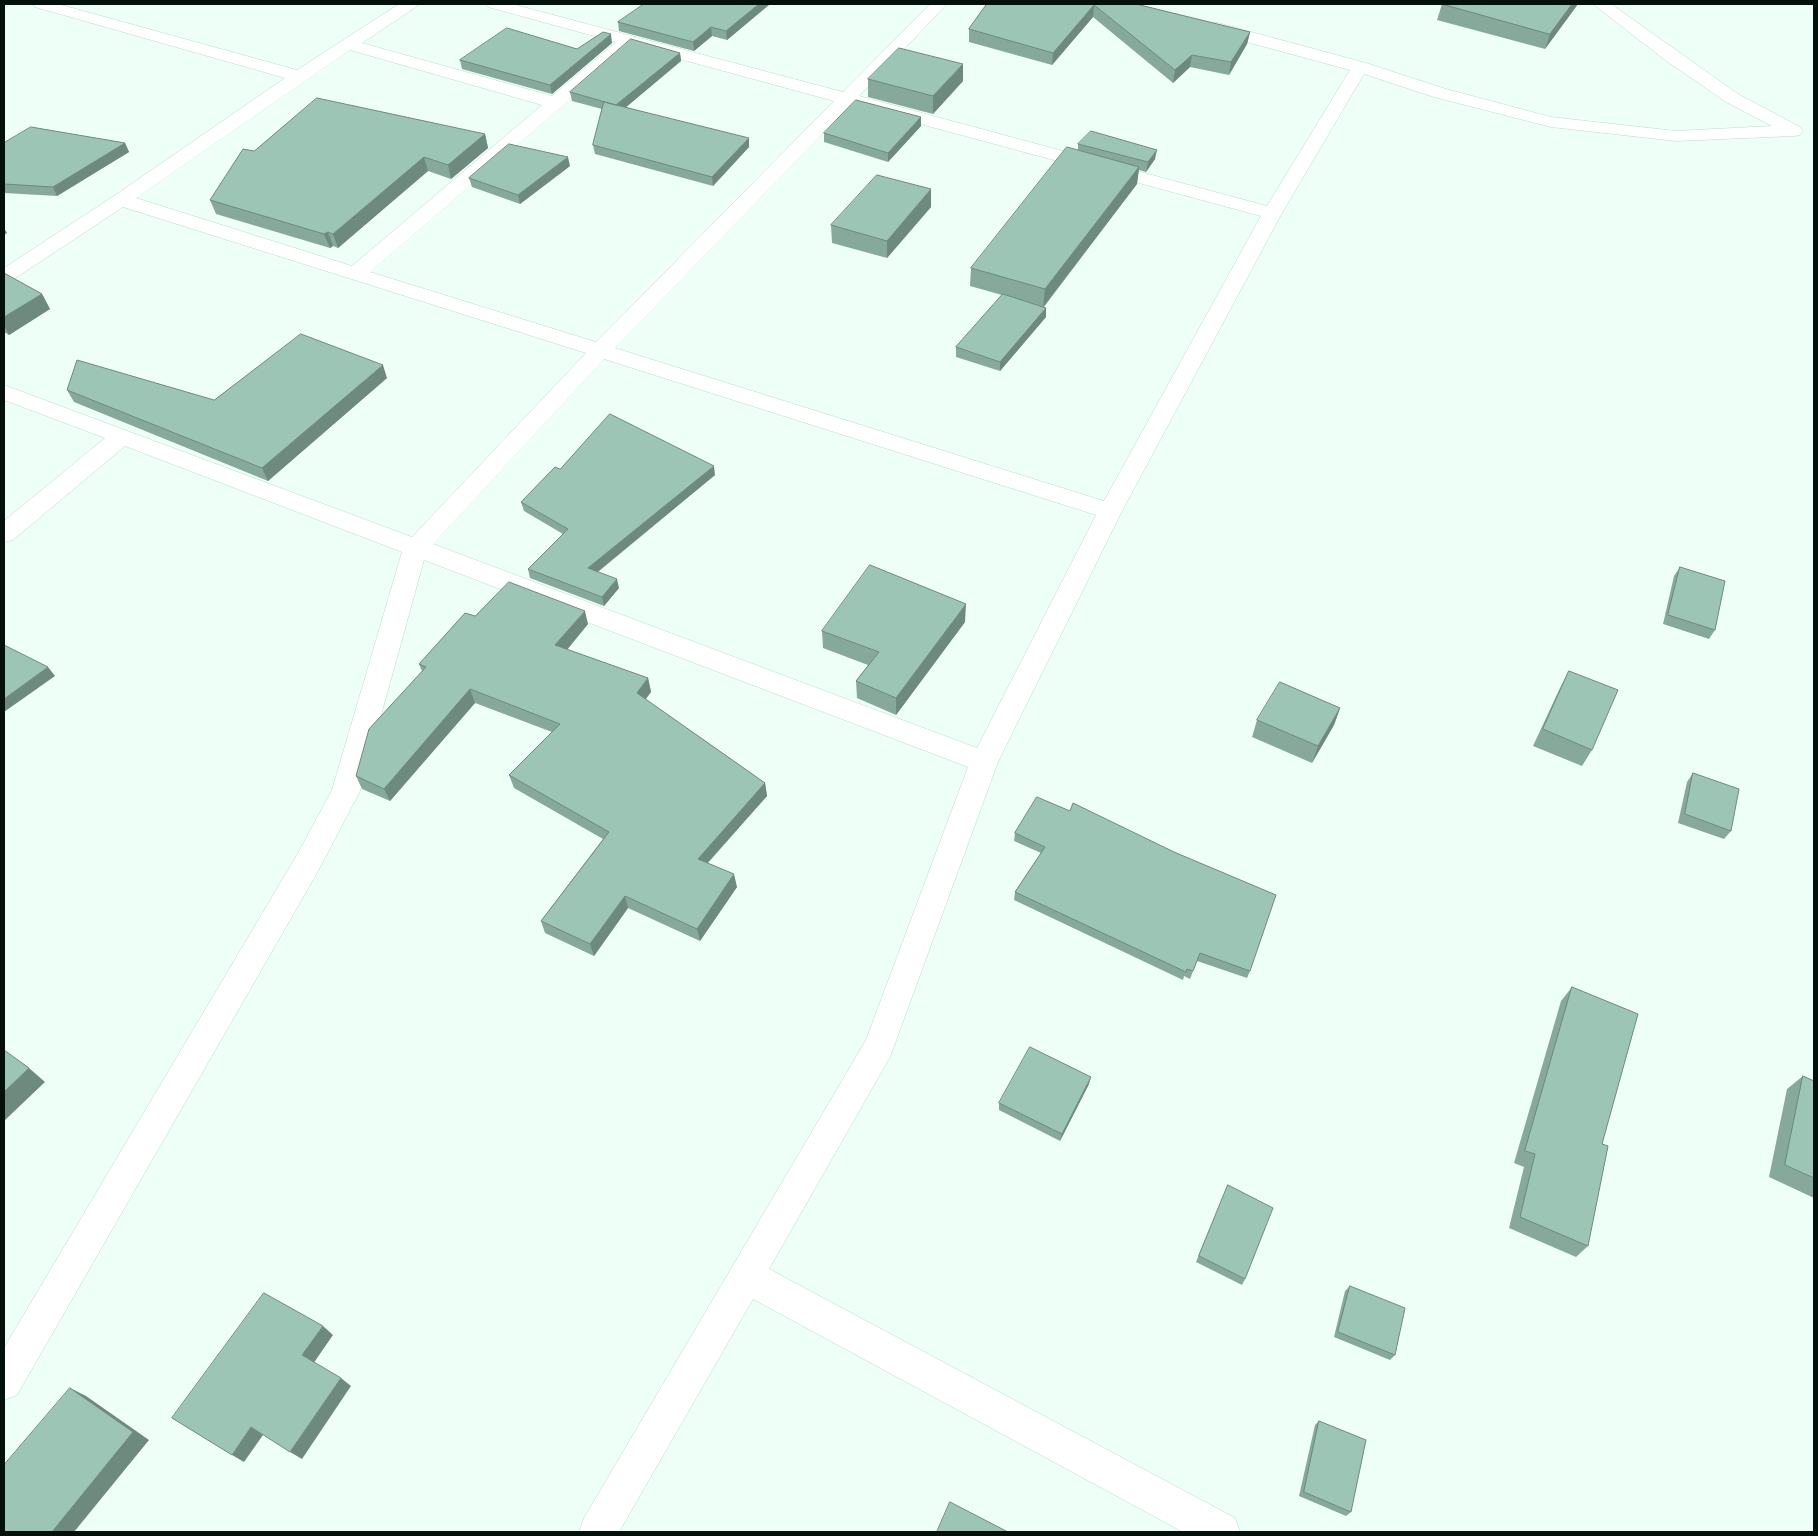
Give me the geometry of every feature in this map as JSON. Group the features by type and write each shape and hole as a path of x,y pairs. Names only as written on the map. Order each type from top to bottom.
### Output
{"street":[{"path":"41,4 299,76"},
{"path":"4,277 121,200 299,76 410,4"},
{"path":"494,4 1272,213"},
{"path":"4,1382 307,864 346,791 415,548 600,351 939,4"},
{"path":"1196,23 1360,67 1440,93 1551,122 1676,136 1794,131 1732,98 1601,4"},
{"path":"355,274 629,40"},
{"path":"347,44 556,103"},
{"path":"598,1532 879,1047 984,762 1110,511 1272,213 1360,67"},
{"path":"121,200 1110,511"},
{"path":"4,392 984,762"},
{"path":"4,534 121,437"},
{"path":"746,1276 1221,1532"}],"building":[{"path":"644,4 759,4 726,31 711,27 693,42 618,22"},
{"path":"987,4 1136,4 1250,32 1231,62 1192,55 1175,70 1094,5 1053,53 969,29"},
{"path":"1442,4 1572,4 1550,34"},
{"path":"507,28 577,49 603,32 611,34 550,85 460,60"},
{"path":"631,39 680,53 616,105 570,92"},
{"path":"899,48 963,64 933,96 868,79"},
{"path":"317,98 485,134 448,165 424,157 333,234 328,232 324,234 210,200 243,149 254,151"},
{"path":"856,100 921,117 888,153 824,133"},
{"path":"604,102 749,138 712,177 593,145"},
{"path":"31,127 125,143 53,187 4,184 4,143"},
{"path":"1091,131 1157,150 1148,162 1078,144"},
{"path":"509,144 568,157 518,195 469,178"},
{"path":"1067,147 1139,167 1045,289 971,268"},
{"path":"877,175 931,189 887,241 831,225"},
{"path":"4,273 42,294 4,317"},
{"path":"1003,294 1046,308 1000,362 956,347"},
{"path":"301,334 383,365 262,468 67,390 77,360 214,400"},
{"path":"610,414 714,466 588,568 617,579 602,597 528,569 568,529 521,502 555,467 560,469"},
{"path":"870,565 966,604 896,698 856,681 879,652 822,631"},
{"path":"1680,567 1725,581 1715,630 1668,615"},
{"path":"509,582 585,611 555,645 648,678 637,693 765,783 698,859 734,874 697,929 625,896 590,944 541,921 609,832 509,775 560,724 470,689 384,789 356,776 369,729 426,667 419,664 465,613 475,616"},
{"path":"4,645 48,667 4,699"},
{"path":"1569,671 1618,690 1592,750 1543,729"},
{"path":"1280,682 1340,708 1318,746 1257,720"},
{"path":"1693,773 1739,789 1731,831 1685,814"},
{"path":"1037,797 1070,811 1073,803 1174,852 1276,895 1250,971 1200,953 1193,971 1187,969 1186,972 1015,892 1045,847 1015,833"},
{"path":"1572,987 1638,1014 1602,1144 1608,1146 1588,1246 1520,1217 1535,1154 1525,1151"},
{"path":"1030,1047 1091,1077 1062,1134 999,1103"},
{"path":"4,1050 29,1068 4,1092"},
{"path":"1803,1076 1814,1081 1814,1178 1785,1165"},
{"path":"1228,1185 1273,1208 1245,1279 1199,1256"},
{"path":"1350,1286 1405,1308 1395,1355 1338,1332"},
{"path":"264,1293 323,1326 302,1355 341,1378 290,1452 251,1427 232,1455 172,1418"},
{"path":"70,1388 133,1432 52,1532 4,1532 4,1465"},
{"path":"1319,1421 1366,1440 1351,1512 1304,1492"},
{"path":"950,1502 1008,1532 937,1532"}]}
